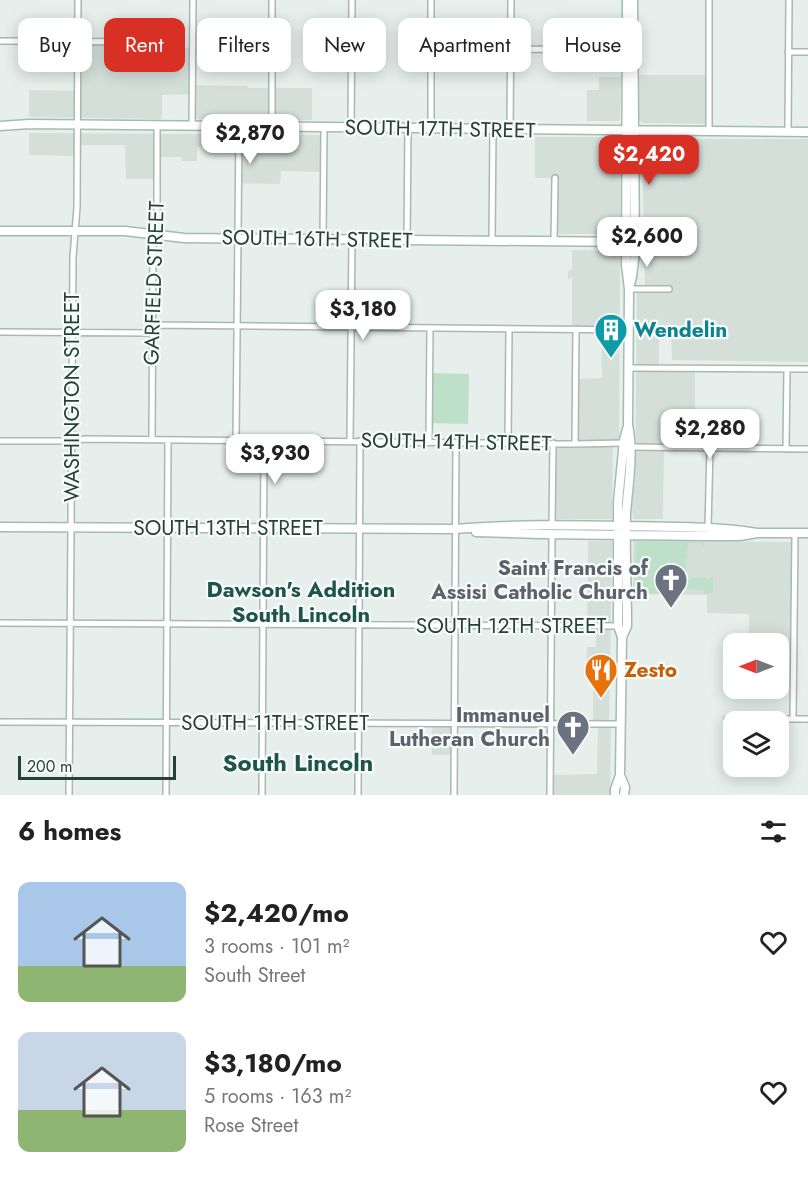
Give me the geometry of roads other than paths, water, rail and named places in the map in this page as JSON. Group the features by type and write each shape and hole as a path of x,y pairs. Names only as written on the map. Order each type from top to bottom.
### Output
{"main road":[{"path":"627,0 627,18"},
{"path":"615,795 620,775 622,530 628,425 629,289 626,271 631,242 630,131 633,0"},
{"path":"627,72 630,131"},
{"name":"SOUTH 17TH STREET","path":"0,126 29,124 808,132"},
{"name":"SOUTH 16TH STREET","path":"0,231 125,231 184,238 631,242"},
{"name":"SOUTH 13TH STREET","path":"0,527 455,529 519,525 552,530 708,528 757,533"},
{"name":"SOUTH 13TH STREET","path":"622,530 730,536 757,533 808,533"},
{"path":"620,775 625,787 624,795"}],"street":[{"name":"WASHINGTON STREET","path":"78,0 78,18"},
{"path":"192,126 193,0"},
{"path":"272,0 272,127"},
{"path":"351,128 352,0"},
{"path":"431,0 431,129"},
{"path":"511,0 511,18"},
{"path":"709,131 710,0"},
{"path":"788,132 789,0"},
{"path":"0,41 18,41"},
{"path":"789,52 808,52"},
{"name":"WASHINGTON STREET","path":"69,795 72,332 73,257 77,207 78,72"},
{"path":"510,129 511,72"},
{"name":"GARFIELD STREET","path":"152,440 153,247 156,222 158,126"},
{"path":"236,440 239,127"},
{"path":"323,239 324,128"},
{"path":"407,240 408,129"},
{"path":"492,241 493,129"},
{"path":"554,241 555,178"},
{"path":"350,441 352,239"},
{"path":"629,289 669,289"},
{"path":"152,325 628,330"},
{"path":"429,442 430,328"},
{"path":"508,442 509,329"},
{"path":"575,444 576,329"},
{"path":"0,332 152,333"},
{"path":"629,368 808,369"},
{"path":"786,449 787,369"},
{"name":"SOUTH 14TH STREET","path":"0,441 87,439 508,442 808,449"},
{"path":"166,795 168,440"},
{"path":"262,795 264,441"},
{"path":"358,795 360,441"},
{"path":"454,795 456,442"},
{"path":"550,795 553,443"},
{"path":"708,528 710,448"},
{"path":"793,719 795,533"},
{"name":"SOUTH 12TH STREET","path":"0,623 622,626"},
{"path":"789,719 808,719"},
{"name":"SOUTH 11TH STREET","path":"0,722 621,724"}],"place":[{"name":"Wendelin","path":"611,359"},
{"name":"Saint Francis of Assisi Catholic Church","path":"671,609"},
{"name":"Zesto","path":"601,699"},
{"name":"Immanuel Lutheran Church","path":"573,756"}],"district":[{"name":"Dawson's Addition South Lincoln","path":"301,602"},
{"name":"South Lincoln","path":"298,763"}]}
